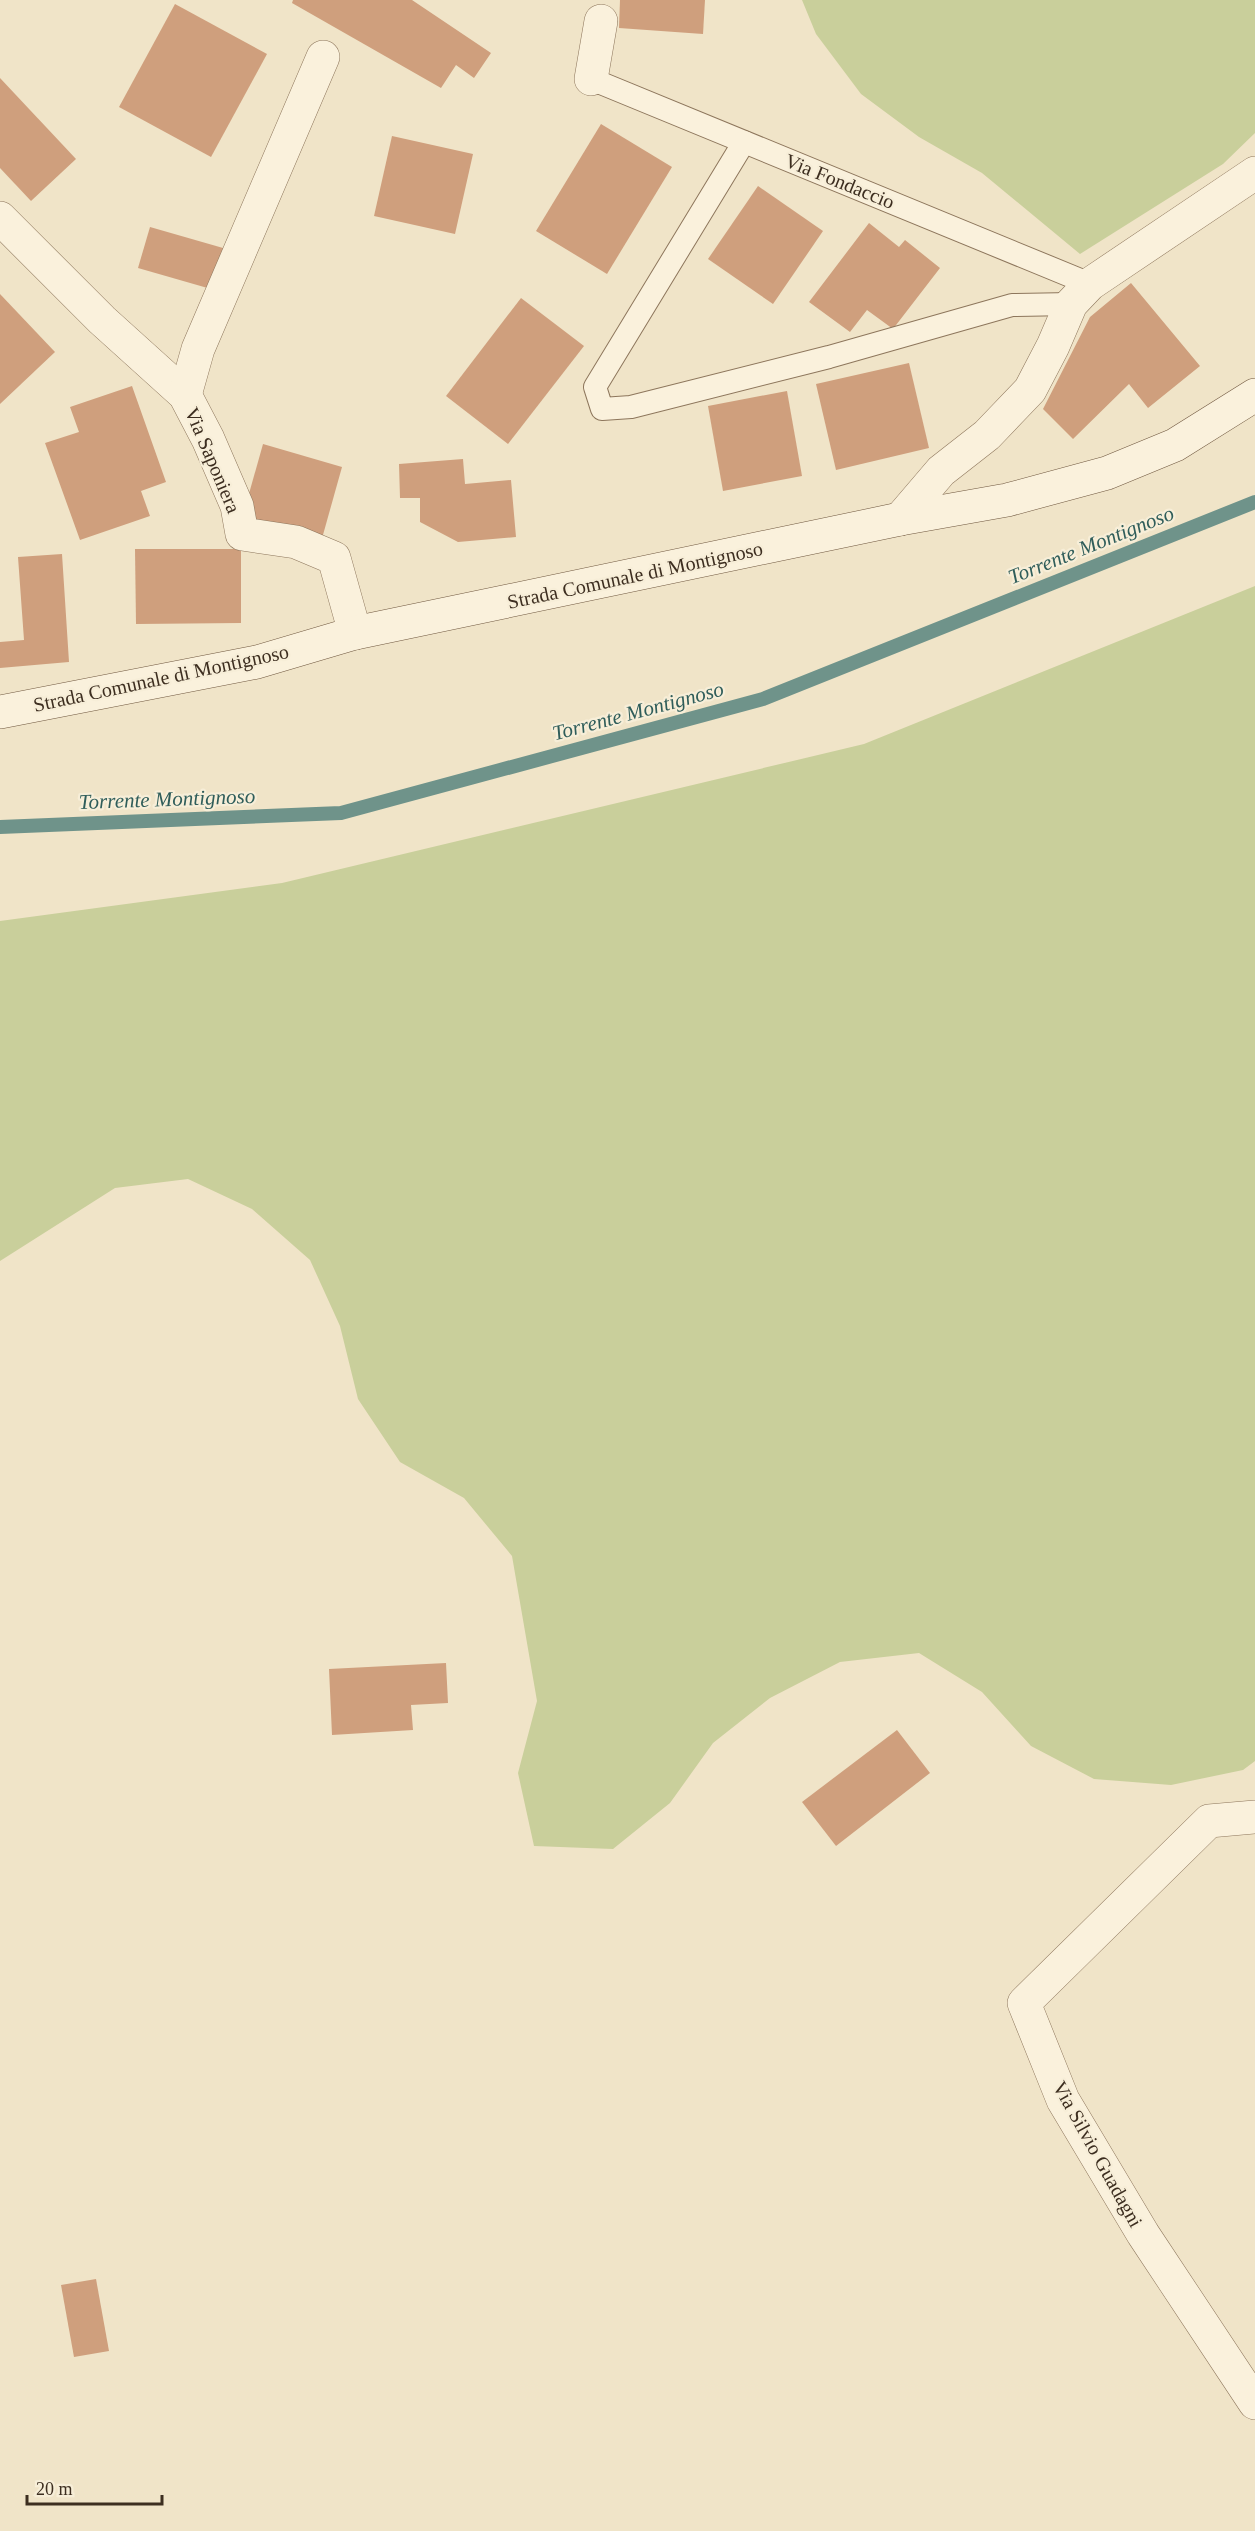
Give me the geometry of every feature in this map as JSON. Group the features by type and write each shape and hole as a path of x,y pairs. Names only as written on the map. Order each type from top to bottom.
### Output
{"street":[{"path":"591,78 601,21"},
{"path":"185,395 198,349 323,57"},
{"path":"900,519 941,471 987,435 1030,390 1080,294 1255,173"},
{"name":"Via Saponiera","path":"0,218 102,320 185,395 208,439 237,506 242,534 296,542 334,558 355,633"},
{"name":"Strada Comunale di Montignoso","path":"0,711 257,662 355,633 900,519 1007,500 1107,473 1175,445 1255,395"},
{"name":"Via Silvio Guadagni","path":"1255,1817 1209,1821 1024,2003 1063,2100 1143,2235 1255,2403"}],"lane":[{"name":"Via Fondaccio","path":"591,78 744,142 1080,294"},
{"path":"744,142 595,387 602,409 630,407 829,357 1012,305 1080,294"}],"green space":[{"path":"802,0 1255,0 1255,133 1223,164 1080,254 982,173 919,137 861,94 816,34"},
{"path":"1255,586 1255,1761 1243,1770 1171,1785 1094,1779 1031,1746 982,1692 919,1653 840,1662 770,1698 713,1743 670,1803 613,1849 534,1846 518,1773 537,1701 512,1556 464,1498 400,1462 358,1399 340,1326 310,1260 252,1209 188,1179 115,1188 0,1261 0,921 282,883 864,744"}],"building":[{"path":"293,0 412,0 491,53 474,78 456,65 441,88 292,3"},
{"path":"620,0 705,0 703,34 619,28"},
{"path":"175,4 267,54 211,157 119,107"},
{"path":"0,78 76,159 31,201 0,168"},
{"path":"601,124 672,167 607,274 536,231"},
{"path":"392,136 473,154 455,234 374,216"},
{"path":"758,186 823,231 773,304 708,259"},
{"path":"869,223 899,247 905,240 940,268 893,329 867,310 850,332 809,302"},
{"path":"150,227 230,250 218,291 138,268"},
{"path":"1131,283 1200,366 1148,408 1129,384 1073,439 1043,409 1090,317"},
{"path":"0,294 55,352 0,404"},
{"path":"521,298 584,346 508,444 446,396"},
{"path":"909,363 929,448 836,470 816,384"},
{"path":"132,386 166,482 141,491 150,516 80,540 45,443 79,432 70,407"},
{"path":"787,391 802,476 723,491 708,406"},
{"path":"263,444 342,467 321,542 244,520 243,515"},
{"path":"463,459 465,484 511,480 516,537 458,542 420,522 420,498 400,498 399,464"},
{"path":"135,549 241,549 241,623 136,624"},
{"path":"62,554 69,662 0,668 0,642 24,640 18,557"},
{"path":"446,1663 448,1703 411,1705 413,1730 332,1735 329,1669"},
{"path":"897,1730 930,1773 836,1846 802,1802"},
{"path":"96,2279 109,2351 74,2357 61,2285"}],"waterway":[{"name":"Torrente Montignoso","path":"0,827 341,813 763,699 1255,502"}]}
